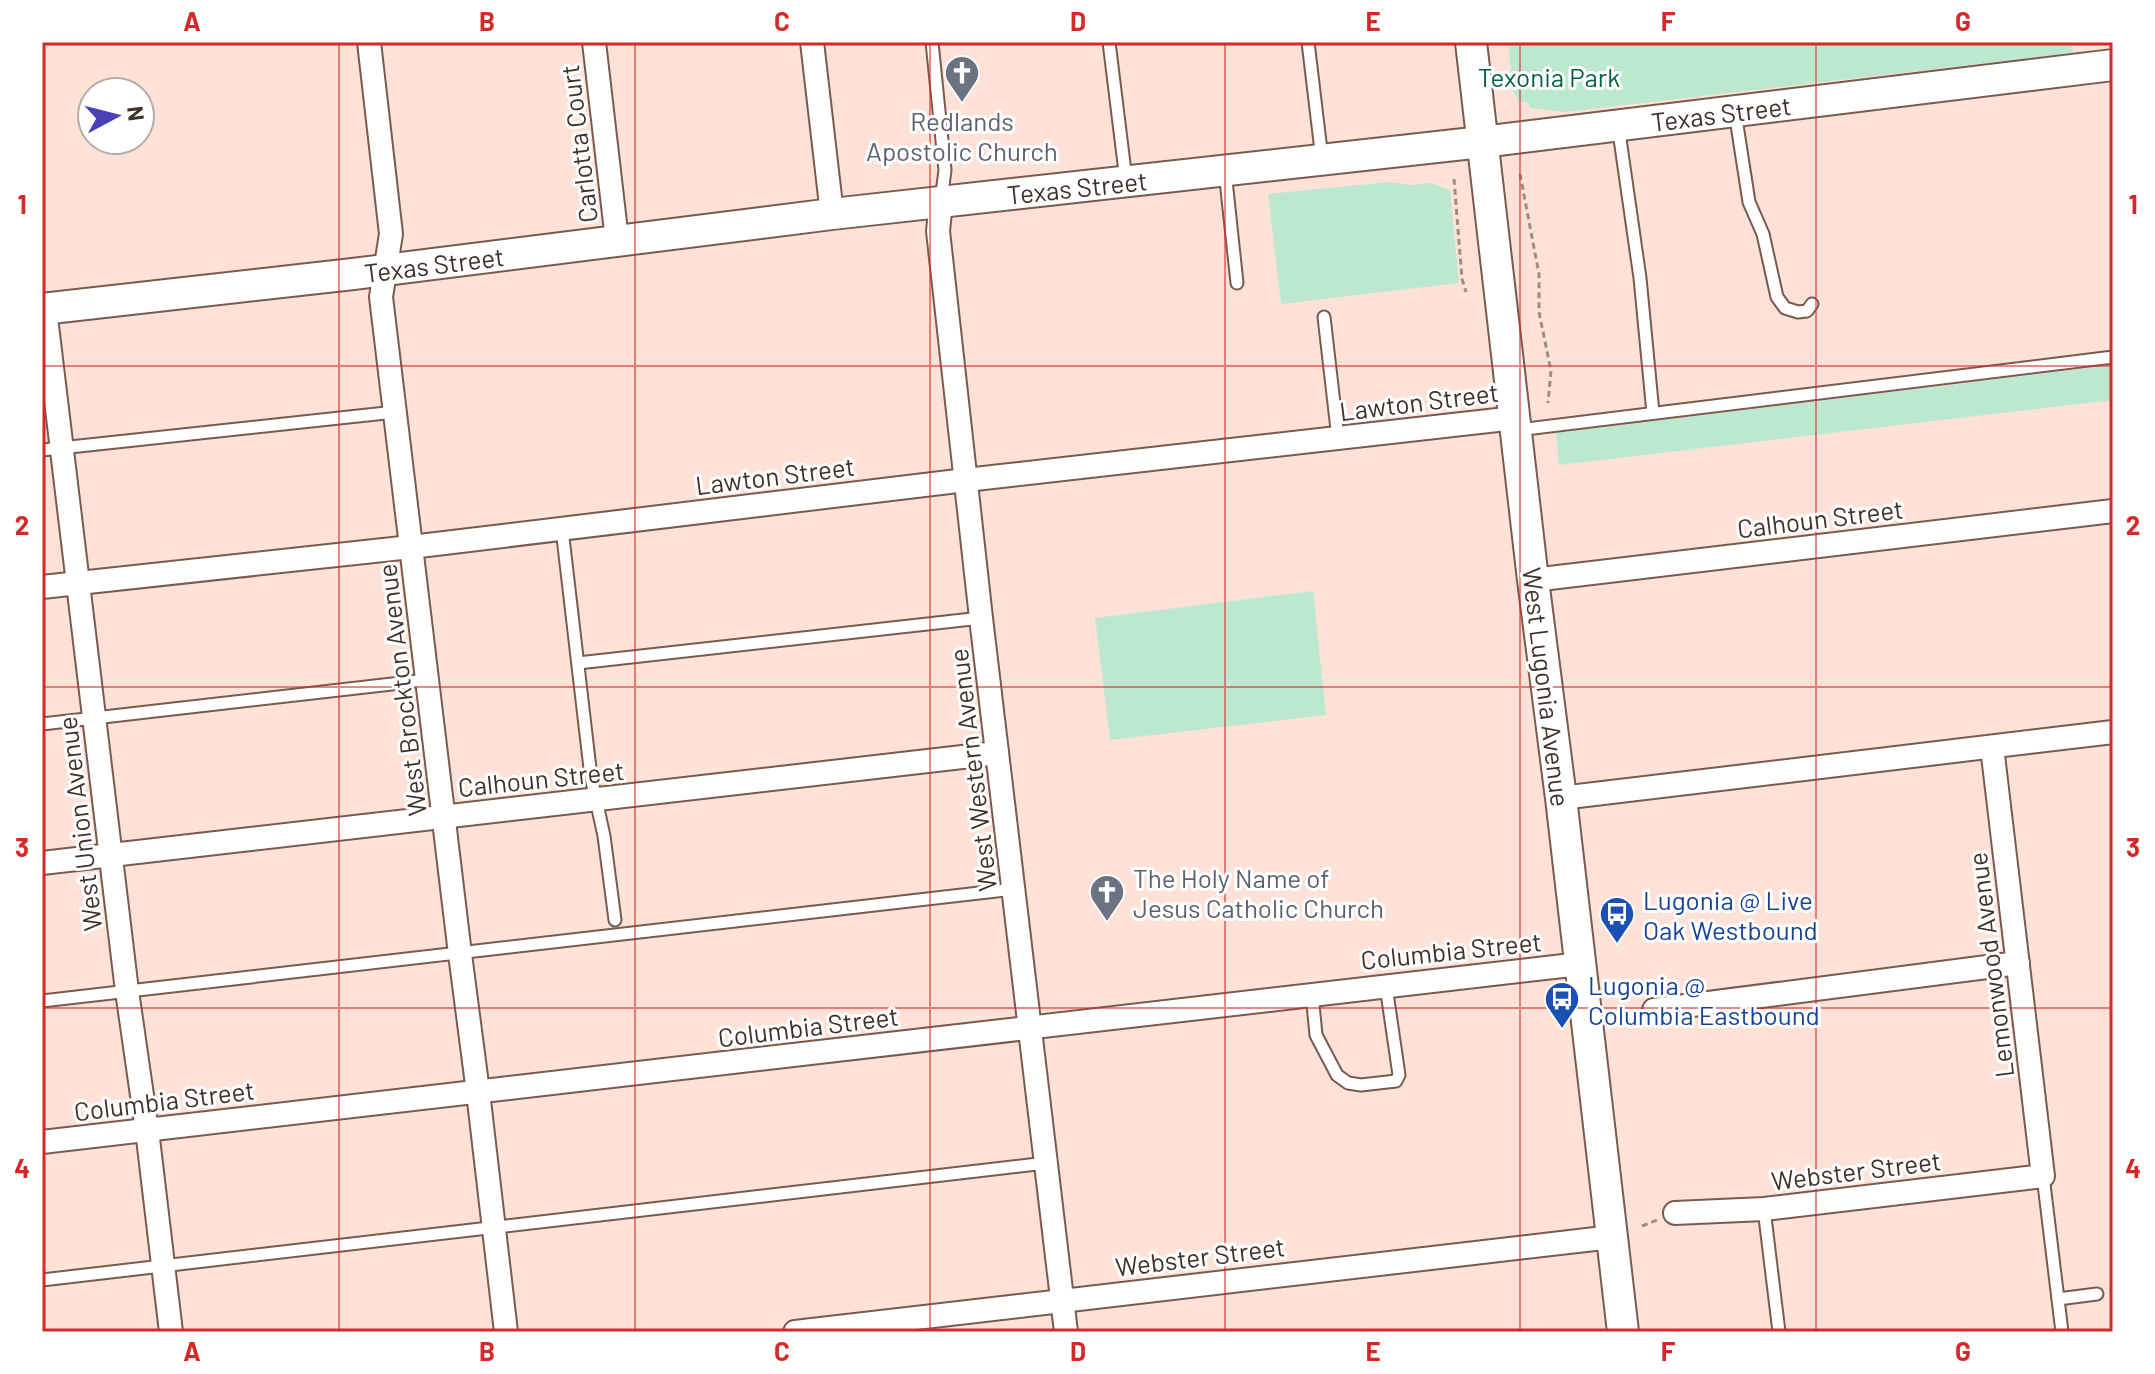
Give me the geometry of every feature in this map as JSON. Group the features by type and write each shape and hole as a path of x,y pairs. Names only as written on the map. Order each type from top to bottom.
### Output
{"street":[{"name":"West Brockton Avenue","path":"369,42 391,234 381,297 506,1332"},
{"name":"Carlotta Court","path":"594,42 617,240"},
{"path":"812,42 832,214"},
{"name":"West Lugonia Avenue","path":"1471,42 1623,1332"},
{"name":"Texas Street","path":"44,309 832,214 1482,142 2113,65"},
{"name":"West Western Avenue","path":"941,202 938,231 1066,1332"},
{"name":"West Union Avenue","path":"44,309 53,449 80,583 127,991 171,1332"},
{"name":"Lawton Street","path":"42,587 411,547 1338,438 1516,424"},
{"name":"Calhoun Street","path":"1533,580 2113,511"},
{"path":"1561,798 2113,732"},
{"name":"Lemonwood Avenue","path":"1992,747 2043,1176"},
{"name":"Calhoun Street","path":"42,863 997,753"},
{"path":"1654,1010 2018,963"},
{"name":"Columbia Street","path":"42,1142 1580,964"},
{"name":"Webster Street","path":"1675,1213 1764,1209 2043,1176"},
{"name":"Webster Street","path":"795,1332 1612,1237"}],"lane":[{"path":"932,42 945,170 941,202"},
{"path":"1109,42 1126,181"},
{"path":"1308,42 1322,160"},
{"path":"1735,112 1749,202 1763,234 1777,297 1785,308 1798,312 1807,311 1812,304"},
{"path":"1618,125 1640,278 1653,413"},
{"path":"1225,170 1237,283"},
{"path":"1324,317 1338,438"},
{"path":"1516,424 1653,413 2113,357"},
{"path":"53,449 395,412"},
{"path":"562,529 591,777 604,836 615,920"},
{"path":"578,663 981,618"},
{"path":"42,724 427,680"},
{"path":"42,1001 1015,889"},
{"path":"1312,994 1316,1035 1337,1075 1348,1083 1361,1085 1396,1081 1399,1075 1386,985"},
{"path":"42,1280 1046,1163"},
{"path":"2043,1176 2062,1332"},
{"path":"1764,1209 1779,1332"},
{"path":"2058,1299 2097,1294"}],"path":[{"path":"1520,174 1539,274 1539,312 1550,362 1548,403"},
{"path":"1454,179 1462,279 1466,292"}],"green space":[{"name":"Texonia Park","path":"1508,42 2079,42 2072,43 2073,53 1565,112 1530,108 1528,103 1518,100 1513,91"},
{"path":"1390,182 1410,185 1431,183 1450,190 1459,283 1281,304 1268,194"},
{"path":"2113,365 2113,400 1559,465 1556,433"},
{"path":"1313,591 1326,715 1110,740 1095,618"}],"place":[{"name":"Redlands Apostolic Church","path":"962,104"},
{"name":"The Holy Name of Jesus Catholic Church","path":"1107,923"},
{"name":"Lugonia @ Live Oak Westbound","path":"1617,945"},
{"name":"Lugonia @ Columbia Eastbound","path":"1562,1030"}]}
